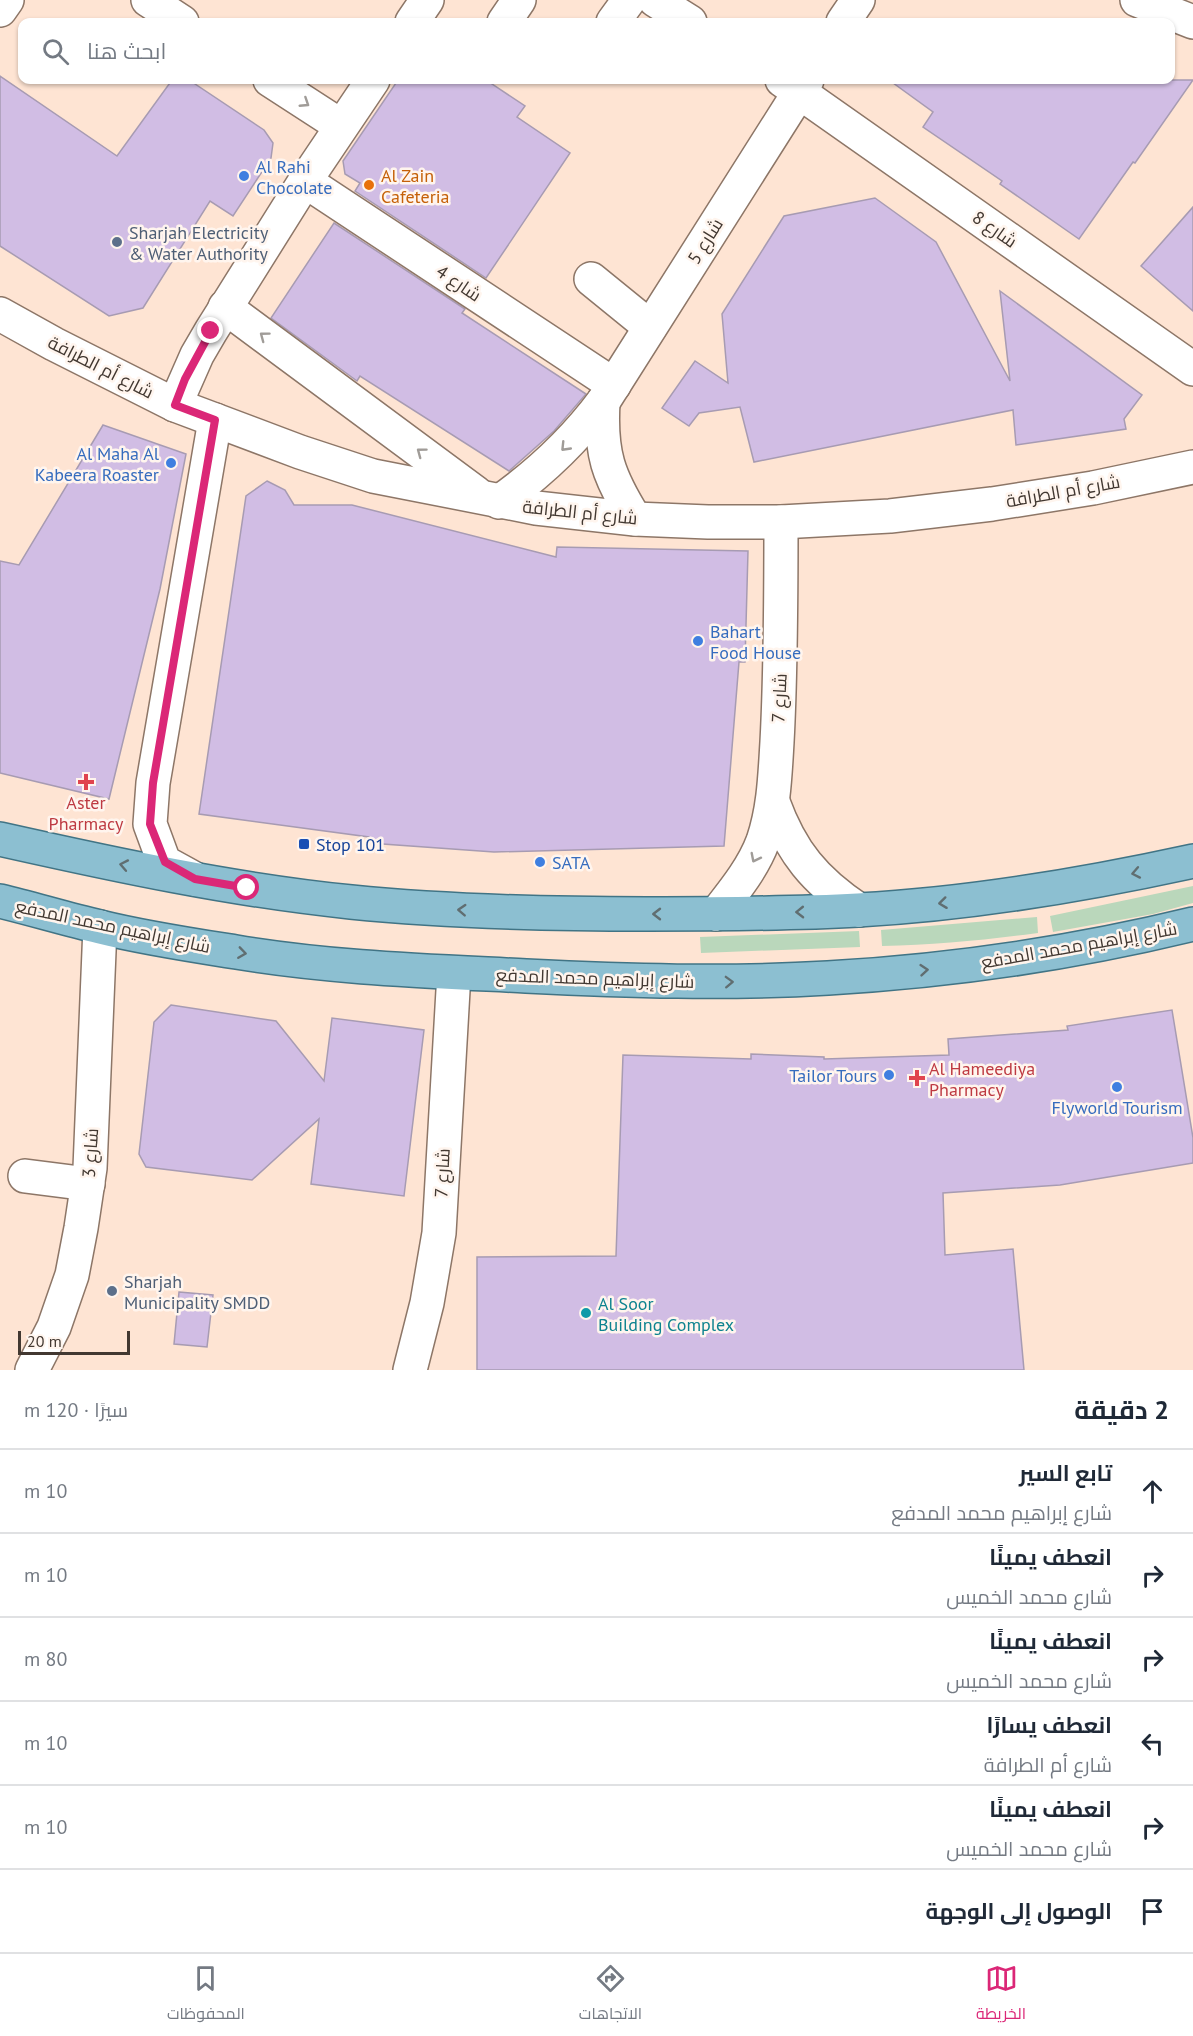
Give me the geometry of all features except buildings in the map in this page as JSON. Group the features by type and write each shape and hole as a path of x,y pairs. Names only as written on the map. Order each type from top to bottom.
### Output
{"main road":[{"path":"0,839 195,879 329,899 432,909 514,913 716,914 859,910 999,896 1069,886 1193,861"},
{"name":"شارع إبراهيم محمد المدفع","path":"0,901 100,927 239,953 320,963 611,981 720,982 830,978 939,968 1047,953 1155,934 1193,924"}],"street":[{"path":"0,10 7,0"},
{"path":"148,0 176,18"},
{"path":"415,18 427,0"},
{"path":"507,18 519,0"},
{"path":"616,18 629,0"},
{"path":"655,0 684,18"},
{"path":"846,18 858,0"},
{"path":"1137,0 1193,22"},
{"path":"276,84 341,126"},
{"path":"175,405 197,355 225,308 305,181 370,84"},
{"name":"شارع 5","path":"492,501 530,479 566,447 608,394 795,84"},
{"name":"شارع 8","path":"797,84 1192,370"},
{"name":"شارع 4","path":"305,181 608,394"},
{"path":"591,279 650,327"},
{"path":"225,308 492,501"},
{"name":"شارع أم الطرافة","path":"0,314 175,405 300,452 373,476 536,508 635,519 708,522 781,522 890,516 992,504 1093,488 1193,467"},
{"name":"شارع 5","path":"608,394 601,433 606,464 618,493 635,519"},
{"path":"195,879 165,862 150,824 153,783 215,420"},
{"name":"شارع 7","path":"716,914 753,862 762,843 773,802 781,681 781,522"},
{"name":"شارع 7","path":"773,802 791,845 805,864 821,882 859,910"},
{"name":"شارع 3","path":"32,1370 54,1327 72,1275 88,1184 100,927"},
{"name":"شارع 7","path":"410,1370 427,1303 438,1233 454,973"},
{"path":"26,1176 88,1184"}],"green space":[{"path":"1193,886 1193,903 1153,914 1053,932 1050,916"},
{"path":"1037,917 1038,933 960,942 882,946 881,930"},
{"path":"859,931 860,947 701,953 700,937"}],"place":[{"name":"Al Rahi Chocolate","path":"244,176"},
{"name":"Al Zain Cafeteria","path":"369,185"},
{"name":"Sharjah Electricity & Water Authority","path":"117,242"},
{"name":"Al Maha Al Kabeera Roaster","path":"171,463"},
{"name":"Bahart Food House","path":"698,641"},
{"name":"Aster Pharmacy","path":"86,782"},
{"name":"Stop 101","path":"304,844"},
{"name":"SATA","path":"540,862"},
{"name":"Tailor Tours","path":"889,1075"},
{"name":"Al Hameediya Pharmacy","path":"917,1078"},
{"name":"Flyworld Tourism","path":"1117,1087"},
{"name":"Sharjah Municipality SMDD","path":"112,1291"},
{"name":"Al Soor Building Complex","path":"586,1313"}],"route":[{"path":"211,331 185,379 175,405 215,420 153,783 150,824 165,862 195,879 247,888"}]}
